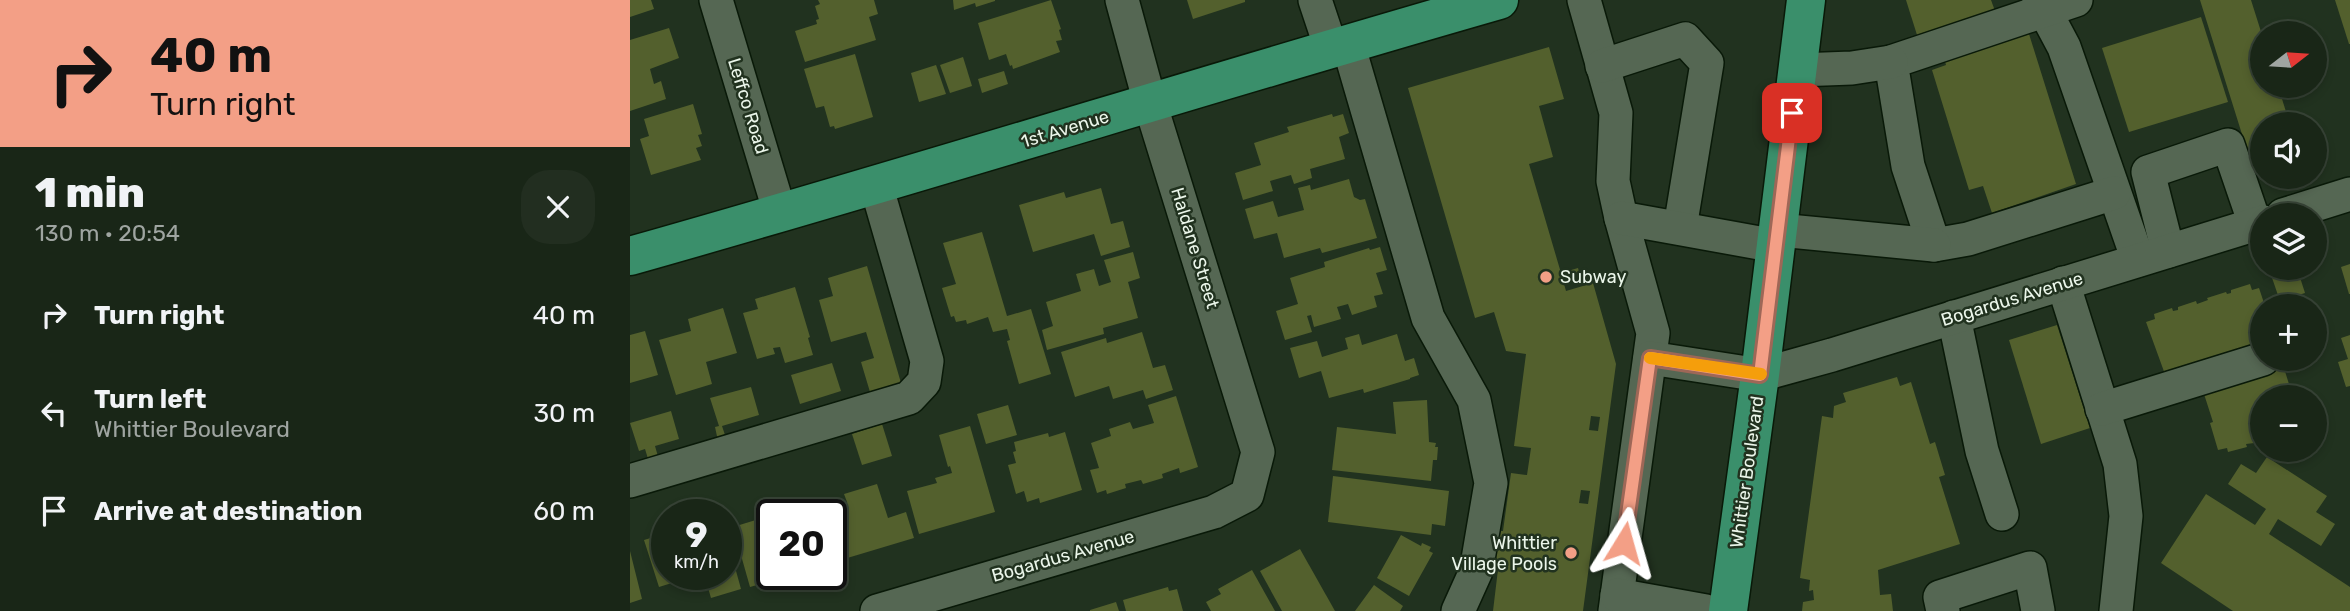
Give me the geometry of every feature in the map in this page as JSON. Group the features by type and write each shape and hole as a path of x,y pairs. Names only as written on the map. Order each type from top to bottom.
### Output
{"main road":[{"name":"Whittier Boulevard","path":"1728,611 1806,0"},
{"name":"1st Avenue","path":"630,256 1494,1"}],"street":[{"name":"Leffco Road","path":"716,0 780,212"},
{"name":"Haldane Street","path":"1122,0 1150,103 1258,452 1247,495"},
{"path":"1315,0 1339,46 1429,318 1474,400 1491,483 1476,571 1458,611"},
{"path":"1584,0 1616,113 1613,181 1653,333 1616,603 1706,611"},
{"path":"1798,70 1852,68 1891,62 2042,5 2076,0"},
{"path":"2042,5 2064,47 2114,193 2153,256"},
{"path":"1602,66 1685,39 1707,63 1680,228"},
{"path":"1891,62 1908,166 1934,245"},
{"path":"2153,256 2148,172 2228,145 2258,203"},
{"path":"630,481 909,398 924,382 927,361 876,185"},
{"path":"1621,218 1680,228 1777,238 1934,245 1968,239 2114,193"},
{"name":"Bogardus Avenue","path":"2321,203 2350,194"},
{"name":"Bogardus Avenue","path":"1760,375 2250,225"},
{"path":"2063,283 2120,464 2126,516 2121,609"},
{"path":"1954,317 1982,451 2002,514"},
{"path":"1650,358 1760,375"},
{"path":"2102,409 2250,363"},
{"name":"Bogardus Avenue","path":"877,611 1214,512 1247,495"},
{"path":"1943,611 1940,597 2030,568 2038,611"}],"building":[{"path":"630,0 651,0 654,9 630,17"},
{"path":"818,0 874,0 878,14 869,17 876,40 805,62 795,31 817,24 816,20 819,19 815,6 820,4"},
{"path":"953,0 995,1 976,7 975,3 954,10"},
{"path":"1051,0 1061,29 1062,40 1056,41 1060,52 1013,69 1006,54 989,60 978,23"},
{"path":"1187,0 1245,0 1245,2 1193,19"},
{"path":"1906,0 1991,0 1995,11 1917,35"},
{"path":"2200,0 2251,0 2258,21 2250,21 2250,98 2282,98 2286,112 2250,112 2250,160"},
{"path":"2335,0 2350,0 2350,44 2349,44"},
{"path":"2201,17 2228,102 2129,132 2102,48"},
{"path":"669,28 679,58 650,69 654,84 661,81 666,99 630,111 630,40"},
{"path":"2029,34 2076,184 1992,213 1983,186 1969,190 1932,70 1946,65 1944,58"},
{"path":"1549,47 1564,99 1539,106 1553,157 1529,164 1561,273 1578,268 1581,279 1564,284 1566,291 1593,283 1616,364 1583,611 1493,611 1499,561 1495,561 1499,531 1503,531 1511,473 1527,475 1531,448 1514,446 1526,354 1506,351 1494,312 1475,318 1408,88","holes":["1591,416 1600,417 1598,431 1589,430","1581,490 1590,491 1588,504 1579,503"]},
{"path":"855,54 873,117 835,129 834,126 830,127 824,106 816,108 804,69"},
{"path":"963,57 972,86 950,93 940,65"},
{"path":"936,65 946,94 919,102 911,73"},
{"path":"1004,71 1008,84 982,93 978,79"},
{"path":"693,104 702,134 698,135 702,146 696,148 701,160 651,175 640,139 649,136 644,119"},
{"path":"1332,114 1333,117 1343,114 1349,133 1339,137 1345,159 1310,169 1312,178 1294,184 1291,175 1270,181 1273,191 1243,200 1235,173 1261,165 1254,143 1289,132 1287,127"},
{"path":"1349,179 1354,197 1365,199 1377,238 1322,253 1320,248 1284,258 1277,233 1254,239 1245,209 1273,201 1278,217 1304,210 1298,188 1310,185 1311,190"},
{"path":"1101,188 1111,224 1123,221 1130,247 1101,256 1094,234 1033,252 1019,205 1064,192 1066,198"},
{"path":"982,232 1007,316 1031,309 1051,374 1019,384 1007,341 1010,340 1007,329 993,332 988,317 967,324 966,320 956,322 954,316 951,317 942,288 956,284 943,243"},
{"path":"1380,247 1387,270 1376,273 1383,294 1374,296 1377,307 1352,315 1348,304 1337,307 1341,319 1314,327 1311,315 1307,316 1312,332 1285,340 1276,311 1298,304 1290,278 1325,267 1324,262"},
{"path":"1133,252 1140,278 1128,282 1138,318 1103,328 1104,334 1047,350 1042,330 1053,326 1046,302 1081,291 1076,274 1094,269 1099,286 1111,282 1104,260"},
{"path":"2350,264 2350,294 2349,294 2341,267"},
{"path":"867,266 901,383 870,392 861,362 874,358 866,332 831,342 819,300 833,296 828,278"},
{"path":"2273,280 2301,280 2305,293 2302,294 2278,294"},
{"path":"2250,284 2252,290 2259,288 2261,294 2250,294 2250,351 2166,377 2146,322 2155,319 2154,314 2172,308 2173,311 2178,310 2178,307 2196,301 2197,304 2208,300 2207,298 2231,293 2231,290"},
{"path":"795,287 813,355 785,363 780,347 773,348 775,354 757,359 743,313 758,309 755,299"},
{"path":"723,308 737,353 706,362 712,384 676,395 659,340 691,331 688,319"},
{"path":"2057,325 2090,428 2041,444 2009,340"},
{"path":"645,331 658,375 630,383 630,335"},
{"path":"1142,332 1153,368 1165,365 1173,390 1146,399 1143,390 1113,399 1109,386 1075,397 1061,352 1106,338 1107,343"},
{"path":"1359,334 1362,345 1397,334 1405,361 1414,358 1419,375 1364,393 1363,389 1329,398 1321,371 1299,378 1290,348 1317,341 1322,357 1348,349 1345,338"},
{"path":"2350,335 2350,386 2346,387 2338,362 2348,359 2341,338"},
{"path":"832,363 841,391 800,404 791,375"},
{"path":"2275,371 2285,371 2289,385 2250,385 2250,444 2246,444 2247,447 2228,452 2227,448 2218,450 2204,394"},
{"path":"1897,377 1900,386 1911,382 1930,444 1935,442 1945,475 1939,477 1960,544 1878,570 1880,595 1891,594 1893,611 1802,611 1803,602 1814,600 1813,590 1809,591 1810,580 1800,578 1822,416 1833,418 1834,406 1846,402 1843,393"},
{"path":"751,387 759,415 722,426 726,438 718,441 715,427 719,426 710,398"},
{"path":"1176,396 1198,467 1180,473 1179,468 1162,474 1163,478 1143,484 1141,480 1125,484 1126,488 1107,494 1106,490 1097,493 1090,470 1099,468 1091,443 1111,436 1109,429 1130,422 1133,429 1154,423 1148,405"},
{"path":"1427,400 1429,442 1436,443 1435,447 1438,447 1437,460 1433,460 1431,481 1332,470 1337,427 1396,434 1393,402"},
{"path":"1008,405 1017,435 986,444 977,414"},
{"path":"671,411 679,439 655,446 659,460 649,462 645,449 639,451 630,423"},
{"path":"882,424 892,456 862,465 852,434"},
{"path":"970,426 995,512 919,534 907,491 937,483 935,478 952,473 939,435"},
{"path":"1065,432 1082,490 1040,503 1039,498 1027,502 1024,491 1016,494 1008,465 1016,463 1014,442 1048,433 1049,437"},
{"path":"2264,462 2275,462 2327,496 2316,512 2335,524 2321,546 2278,519 2269,534 2350,587 2350,611 2233,611 2161,563 2206,494 2255,525 2266,509 2228,484 2241,464 2256,473"},
{"path":"1333,476 1449,491 1445,526 1432,524 1431,535 1328,522"},
{"path":"877,484 888,518 906,512 914,538 847,558 847,499 844,494"},
{"path":"756,520 756,585 750,587 742,559 742,524"},
{"path":"1401,535 1421,546 1422,543 1431,547 1429,551 1433,553 1409,596 1377,578"},
{"path":"651,538 651,562 644,540"},
{"path":"1300,549 1335,611 1282,611 1260,571"},
{"path":"630,551 642,599 630,603"},
{"path":"1252,570 1275,611 1211,611 1206,602 1221,594 1218,589"},
{"path":"1374,585 1403,606 1400,611 1355,611"},
{"path":"1168,587 1169,591 1177,589 1183,611 1126,611 1123,600"},
{"path":"709,590 738,590 711,598"},
{"path":"1116,602 1119,611 1090,611 1090,610"}],"slow traffic":[{"path":"1650,358 1761,374"}],"place":[{"name":"Subway","path":"1546,277"},
{"name":"Whittier Village Pools","path":"1571,553"}],"route":[{"path":"1624,543 1650,358 1760,375 1792,113"}]}
